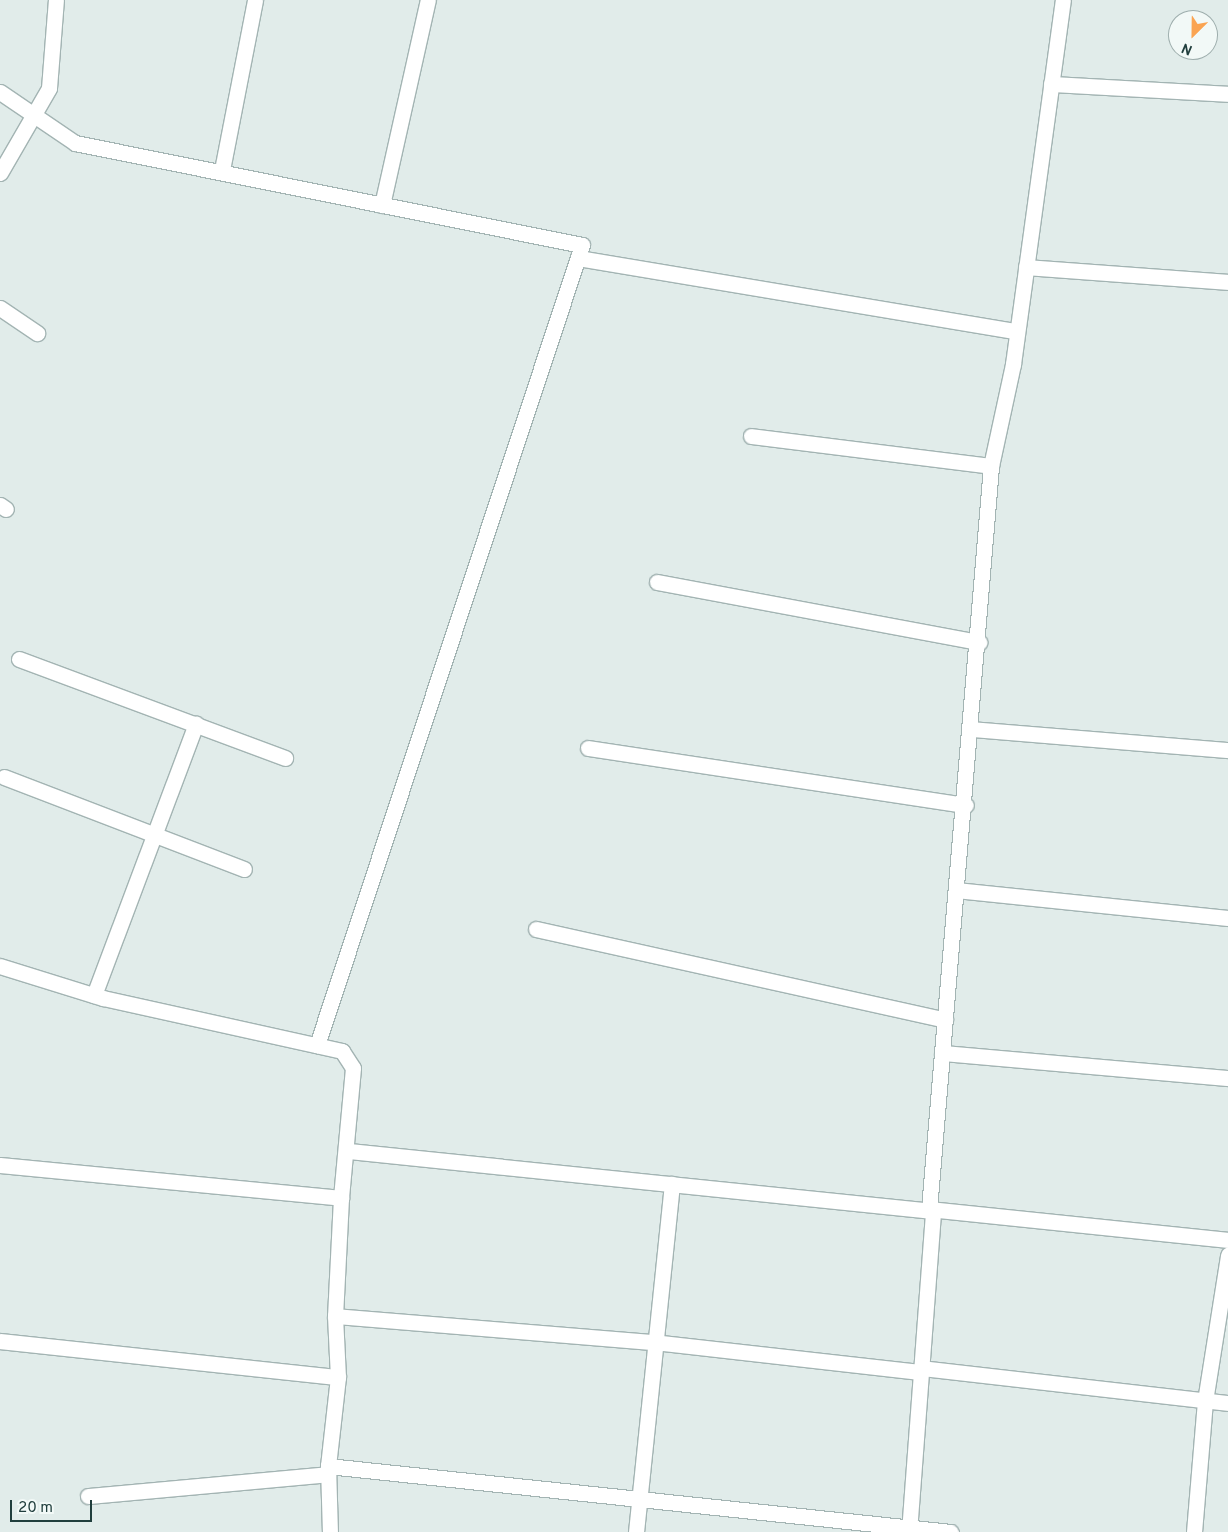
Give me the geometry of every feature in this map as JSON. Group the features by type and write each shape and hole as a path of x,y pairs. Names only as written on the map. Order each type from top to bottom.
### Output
{"street":[{"path":"0,173 49,88 56,0"},
{"path":"222,170 255,0"},
{"path":"382,205 428,0"},
{"path":"910,1529 942,1052 956,890 966,805 991,466 1008,395 1063,0"},
{"path":"1051,84 1228,94"},
{"path":"0,92 75,143 222,170 582,246 317,1045"},
{"path":"578,258 1016,331"},
{"path":"1026,267 1228,282"},
{"path":"0,308 37,333"},
{"path":"751,436 991,466"},
{"path":"657,582 979,642"},
{"path":"19,659 196,723 285,758"},
{"path":"94,995 196,723"},
{"path":"971,730 1228,750"},
{"path":"588,748 966,805"},
{"path":"4,777 244,869"},
{"path":"956,890 1228,918"},
{"path":"536,928 945,1020"},
{"path":"0,966 94,995 342,1051 353,1068 349,1151 341,1198 335,1316 338,1377 328,1470 330,1532"},
{"path":"942,1052 1228,1078"},
{"path":"349,1151 1228,1240"},
{"path":"0,1165 341,1198"},
{"path":"636,1532 653,1342 672,1184"},
{"path":"1194,1532 1205,1401 1228,1255"},
{"path":"335,1316 653,1342 1228,1403"},
{"path":"0,1341 338,1377"},
{"path":"88,1496 328,1470 951,1532"}]}
